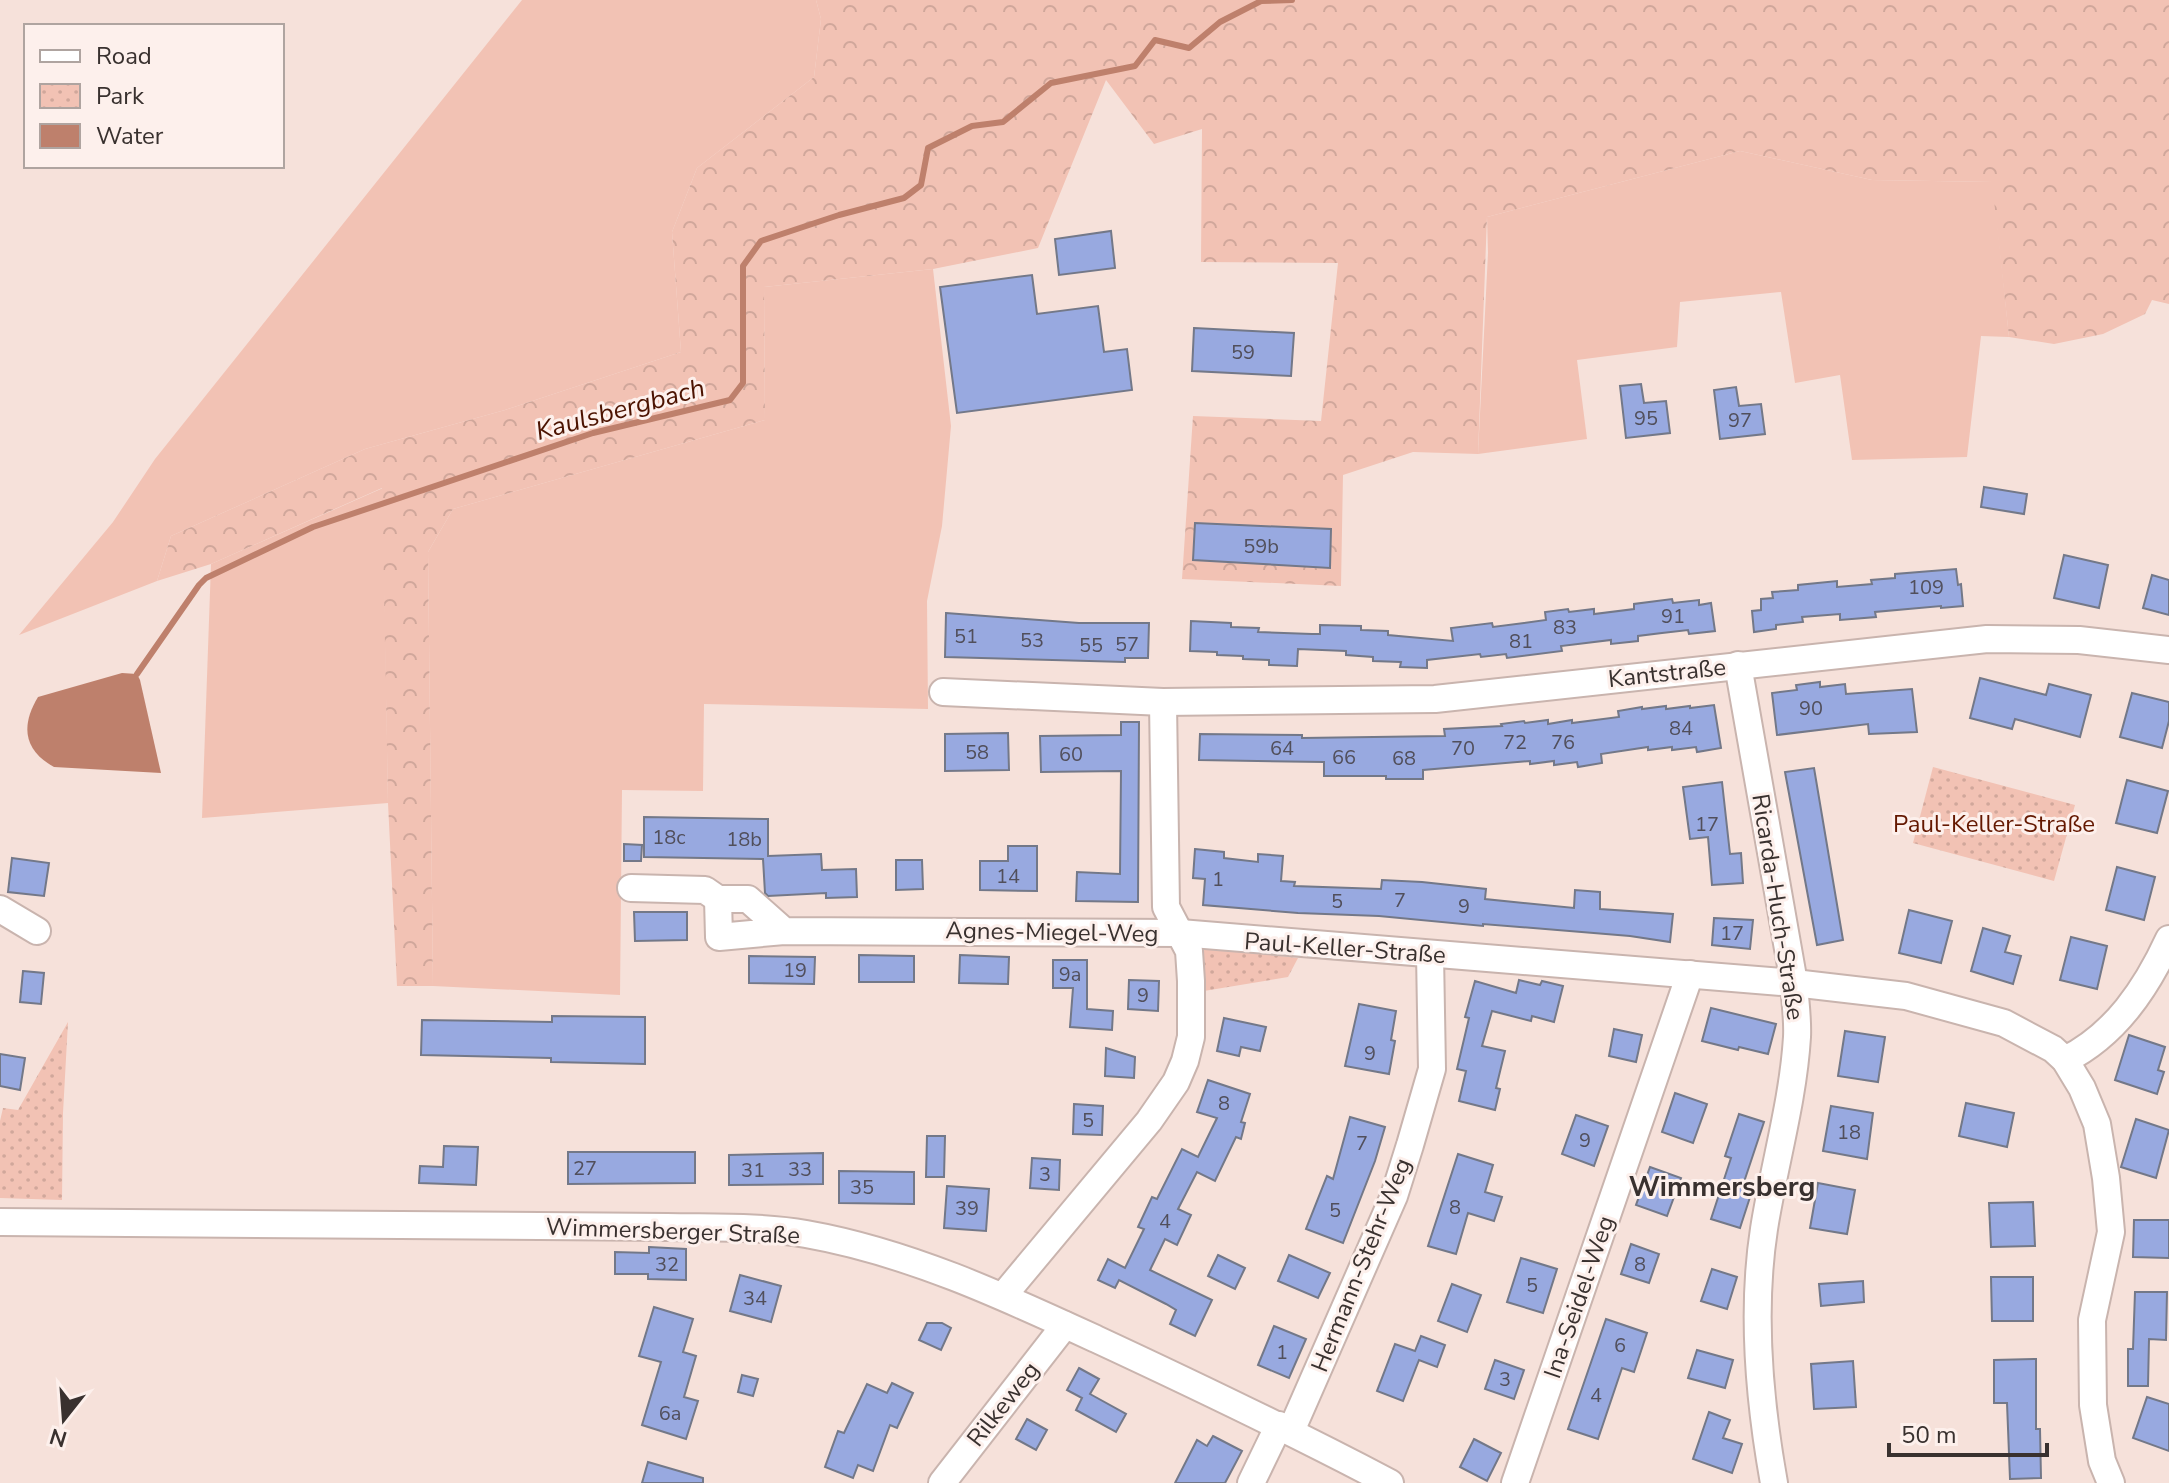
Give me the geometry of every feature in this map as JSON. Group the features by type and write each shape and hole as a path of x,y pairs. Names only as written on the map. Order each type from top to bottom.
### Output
{"street":[{"name":"Kantstraße","path":"943,692 1163,702 1435,699 1987,639 2079,640 2169,650"},
{"name":"Ricarda-Huch-Straße","path":"1738,665 1794,983 1797,1036 1759,1277 1758,1339 1765,1433 1774,1483"},
{"path":"1163,702 1166,907 1180,933"},
{"path":"631,888 705,890 718,899 748,899 784,931"},
{"name":"Agnes-Miegel-Weg","path":"718,899 719,937 784,931 1180,933 1189,951 1191,1037 1176,1082 1149,1121 1003,1296"},
{"path":"0,909 37,931"},
{"name":"Paul-Keller-Straße","path":"1180,933 1794,983 1906,996 2004,1023 2029,1034 2065,1060 2091,1106 2106,1178 2111,1232 2092,1320 2092,1349 2093,1405 2102,1461 2111,1483"},
{"path":"2065,1060 2087,1049 2123,1016 2153,973 2169,939"},
{"name":"Hermann-Stehr-Weg","path":"1251,1483 1285,1428 1394,1196 1432,1069 1430,954"},
{"name":"Ina-Seidel-Weg","path":"1515,1483 1690,974"},
{"name":"Wimmersberger Straße","path":"0,1222 752,1229 805,1234 939,1271 1003,1296 1285,1428 1390,1483"},
{"name":"Rilkeweg","path":"942,1483 1065,1325"}],"green space":[{"path":"522,0 816,0 821,19 814,77 697,168 672,232 681,352 505,410 365,449 171,536 157,581 19,635 113,522 155,459"},
{"path":"816,0 2169,0 2169,304 2152,300 2145,314 2103,334 2054,344 2009,337 1992,182 1872,180 1740,151 1487,217 1478,454 1413,452 1343,475 1341,586 1182,579 1193,416 1321,421 1338,263 1201,262 1202,129 1154,144 1106,80 1038,248 933,269 764,287 765,420 453,509 428,552 433,986 397,986 388,803 382,488 211,564 157,581 171,536 365,449 505,410 681,352 672,232 697,168 814,77 821,19"},
{"path":"1740,151 1872,180 1993,182 2009,337 1981,336 1967,457 1852,460 1840,375 1795,383 1781,292 1680,302 1677,347 1577,360 1587,439 1478,454 1487,217"},
{"path":"933,269 951,426 942,526 927,601 928,709 704,704 703,791 622,790 620,995 433,986 428,552 453,509 765,420 764,287"},
{"path":"383,488 388,803 202,818 211,564"},
{"name":"Paul-Keller-Straße","path":"1933,767 2075,805 2054,881 1913,843"},
{"path":"1204,948 1298,958 1288,977 1204,991"},
{"path":"68,1022 62,1200 0,1198 0,1121 3,1108 18,1110"}],"water":[{"path":"122,673 137,674 140,680 161,773 54,767 36,753 27,727 38,697"}],"building":[{"path":"1111,231 1115,268 1059,275 1055,239"},
{"path":"1032,275 1037,314 1098,306 1104,352 1127,349 1132,390 957,413 940,287"},
{"path":"1194,328 1294,333 1291,376 1192,371"},
{"path":"1641,384 1644,403 1666,401 1670,433 1626,438 1620,386"},
{"path":"1736,387 1739,406 1761,404 1765,434 1720,439 1714,390"},
{"path":"1984,487 2027,494 2024,514 1981,507"},
{"path":"1195,523 1331,529 1330,568 1193,560"},
{"path":"2064,555 2108,565 2099,608 2054,598"},
{"path":"1956,569 1963,606 1875,612 1876,617 1840,620 1840,614 1802,617 1803,622 1776,625 1776,629 1754,632 1752,611 1761,610 1761,599 1773,598 1772,592 1798,590 1798,585 1837,581 1837,587 1872,584 1871,580 1895,578 1895,574"},
{"path":"2152,575 2169,580 2169,615 2143,608"},
{"path":"1672,599 1673,603 1699,600 1699,605 1711,603 1715,631 1689,634 1688,630 1638,636 1638,641 1611,644 1611,640 1561,646 1562,651 1507,658 1506,654 1481,657 1480,654 1427,660 1427,668 1400,667 1401,662 1373,661 1373,657 1346,655 1346,651 1298,649 1297,666 1269,665 1269,660 1190,651 1191,621 1231,623 1231,627 1259,628 1258,632 1312,634 1320,634 1320,625 1361,626 1361,630 1388,631 1388,635 1453,641 1451,628 1492,623 1493,627 1546,620 1545,612 1568,609 1569,612 1594,609 1594,614 1634,609 1634,604"},
{"path":"946,613 1079,623 1149,623 1148,658 1125,658 1125,662 945,657"},
{"path":"1980,678 2046,695 2049,684 2091,695 2080,737 2015,719 2012,729 1970,718"},
{"path":"1820,682 1820,687 1845,684 1846,694 1912,689 1917,732 1869,734 1868,724 1777,735 1772,693 1797,690 1796,685"},
{"path":"2132,693 2169,702 2169,721 2162,748 2120,737"},
{"path":"1714,705 1721,748 1697,752 1696,747 1648,750 1648,747 1601,754 1602,763 1578,767 1577,762 1554,765 1554,761 1530,764 1530,761 1423,770 1423,779 1386,779 1386,776 1324,776 1324,762 1199,760 1200,734 1302,735 1302,738 1445,736 1444,729 1502,726 1524,721 1548,720 1548,724 1572,720 1572,723 1619,717 1618,711 1642,707 1666,706 1666,709"},
{"path":"1121,722 1139,722 1138,902 1076,901 1077,872 1120,874 1121,771 1041,772 1040,736 1121,735"},
{"path":"1008,733 1009,770 945,771 945,734"},
{"path":"1814,768 1843,940 1817,945 1785,772"},
{"path":"2127,780 2168,791 2157,833 2116,823"},
{"path":"1722,782 1730,854 1741,853 1743,883 1712,885 1708,837 1690,839 1683,787"},
{"path":"644,817 768,819 768,856 821,854 822,870 856,869 857,897 826,898 826,893 768,896 765,893 763,859 644,857"},
{"path":"624,844 642,845 641,861 624,861"},
{"path":"1008,846 1037,846 1037,891 980,890 980,861 1008,861"},
{"path":"1195,849 1224,852 1224,858 1258,862 1258,854 1283,856 1281,881 1295,882 1294,886 1381,889 1382,880 1422,882 1486,889 1485,899 1574,908 1575,890 1600,892 1600,909 1673,914 1670,942 1483,924 1203,905 1205,879 1193,878"},
{"path":"12,858 49,863 44,896 8,892"},
{"path":"896,860 922,860 923,889 896,890"},
{"path":"2117,867 2155,877 2144,920 2106,910"},
{"path":"1909,910 1952,921 1941,963 1899,953"},
{"path":"634,912 687,912 687,940 635,941"},
{"path":"1714,918 1753,920 1750,949 1712,945"},
{"path":"1983,928 2010,936 2005,952 2021,956 2013,984 1971,971"},
{"path":"2071,937 2107,946 2097,989 2060,980"},
{"path":"859,955 914,956 914,982 859,982"},
{"path":"960,955 1009,957 1008,984 959,983"},
{"path":"749,956 815,957 814,984 749,983"},
{"path":"1053,960 1087,960 1087,1009 1113,1011 1112,1030 1070,1027 1073,988 1053,988"},
{"path":"23,971 44,973 41,1004 20,1002"},
{"path":"1129,980 1159,981 1158,1011 1128,1009"},
{"path":"1519,980 1563,986 1554,1022 1532,1016 1531,1021 1492,1011 1482,1046 1505,1051 1496,1088 1500,1089 1495,1110 1459,1101 1466,1071 1457,1069 1469,1018 1465,1017 1475,981 1516,993"},
{"path":"1359,1004 1396,1011 1389,1074 1345,1066"},
{"path":"1711,1008 1776,1024 1768,1054 1702,1041"},
{"path":"552,1016 645,1017 645,1064 421,1055 422,1020 552,1022"},
{"path":"1224,1018 1266,1027 1260,1051 1241,1047 1239,1056 1217,1051"},
{"path":"1614,1029 1642,1035 1636,1062 1609,1056"},
{"path":"1845,1031 1885,1037 1878,1082 1838,1076"},
{"path":"2129,1035 2165,1047 2158,1070 2164,1072 2157,1094 2115,1080"},
{"path":"1106,1048 1135,1057 1134,1078 1105,1076"},
{"path":"0,1054 25,1058 20,1090 0,1086"},
{"path":"1208,1080 1250,1094 1241,1122 1245,1123 1241,1139 1236,1137 1215,1181 1197,1172 1178,1209 1191,1215 1177,1245 1165,1239 1150,1270 1212,1300 1195,1336 1170,1324 1176,1310 1166,1304 1119,1280 1115,1288 1098,1280 1108,1259 1125,1268 1144,1229 1138,1227 1152,1197 1157,1199 1182,1149 1198,1157 1217,1118 1197,1112"},
{"path":"1675,1093 1707,1104 1693,1143 1662,1132"},
{"path":"1966,1103 2014,1113 2007,1147 1959,1136"},
{"path":"1074,1104 1103,1106 1102,1135 1073,1134"},
{"path":"1831,1106 1873,1113 1867,1159 1823,1151"},
{"path":"1739,1114 1764,1122 1742,1188 1752,1191 1740,1228 1711,1219 1731,1158 1725,1156"},
{"path":"1576,1115 1608,1126 1594,1166 1562,1154"},
{"path":"1350,1117 1385,1127 1343,1243 1306,1229 1327,1176 1333,1179"},
{"path":"2136,1119 2169,1130 2156,1178 2121,1167"},
{"path":"927,1136 945,1136 944,1177 926,1177"},
{"path":"444,1146 478,1147 476,1185 419,1183 420,1166 443,1167"},
{"path":"568,1152 695,1152 695,1183 568,1184"},
{"path":"823,1153 823,1184 729,1185 729,1155"},
{"path":"1458,1154 1493,1165 1485,1192 1502,1197 1494,1221 1468,1213 1456,1254 1428,1246"},
{"path":"1032,1158 1060,1160 1059,1190 1030,1188"},
{"path":"1650,1167 1681,1178 1667,1216 1636,1205"},
{"path":"839,1171 914,1172 914,1204 839,1203"},
{"path":"1818,1183 1855,1190 1847,1234 1810,1228"},
{"path":"947,1186 989,1189 986,1231 944,1228"},
{"path":"2033,1202 2035,1246 1991,1247 1989,1203"},
{"path":"2134,1220 2169,1220 2169,1258 2133,1257"},
{"path":"1631,1244 1659,1254 1649,1283 1621,1274"},
{"path":"649,1247 686,1249 686,1280 648,1279 648,1274 615,1274 615,1252 649,1253"},
{"path":"1218,1255 1245,1268 1235,1289 1208,1276"},
{"path":"1289,1255 1330,1273 1318,1298 1278,1281"},
{"path":"1521,1258 1557,1269 1543,1313 1507,1302"},
{"path":"1712,1269 1737,1277 1727,1309 1701,1301"},
{"path":"740,1275 781,1286 771,1322 730,1311"},
{"path":"1991,1277 2033,1277 2033,1321 1992,1321"},
{"path":"1863,1281 1864,1302 1821,1306 1819,1284"},
{"path":"1452,1284 1481,1295 1467,1332 1438,1321"},
{"path":"2135,1292 2167,1292 2166,1340 2149,1339 2148,1386 2128,1386 2128,1349 2133,1349"},
{"path":"654,1307 693,1319 683,1352 696,1356 684,1397 698,1401 686,1439 642,1425 661,1362 639,1356"},
{"path":"1606,1319 1647,1333 1634,1372 1622,1368 1598,1439 1568,1429"},
{"path":"927,1323 942,1323 951,1328 941,1350 919,1340"},
{"path":"1274,1326 1306,1339 1289,1378 1258,1365"},
{"path":"1421,1336 1445,1345 1437,1367 1419,1360 1403,1401 1377,1391 1395,1344 1415,1351"},
{"path":"1697,1350 1733,1360 1725,1388 1688,1378"},
{"path":"2036,1359 2036,1429 2040,1429 2041,1478 2010,1479 2007,1403 1994,1403 1994,1360"},
{"path":"1495,1360 1524,1370 1514,1399 1485,1389"},
{"path":"1853,1361 1856,1407 1814,1409 1811,1364"},
{"path":"1079,1368 1099,1379 1090,1394 1126,1414 1116,1432 1076,1410 1082,1398 1067,1390"},
{"path":"742,1375 758,1379 753,1396 738,1392"},
{"path":"892,1383 913,1393 897,1428 890,1425 873,1471 858,1465 853,1478 825,1467 838,1431 844,1433 867,1384 887,1393"},
{"path":"2147,1397 2169,1404 2169,1451 2133,1438"},
{"path":"1709,1412 1730,1420 1723,1438 1742,1444 1732,1473 1693,1459"},
{"path":"1027,1419 1047,1430 1036,1450 1016,1439"},
{"path":"1213,1436 1242,1451 1225,1483 1175,1483 1197,1440 1207,1446"},
{"path":"1474,1439 1501,1453 1487,1481 1460,1467"},
{"path":"648,1462 703,1478 703,1483 642,1483"}],"waterway":[{"name":"Kaulsbergbach","path":"137,674 206,578 313,527 593,433 730,400 743,383 743,266 761,241 839,215 904,198 921,185 928,148 972,126 1003,122 1051,83 1135,66 1155,40 1189,48 1220,22 1261,1 1292,0"}],"district":[{"name":"Wimmersberg","path":"1722,1186"}]}
